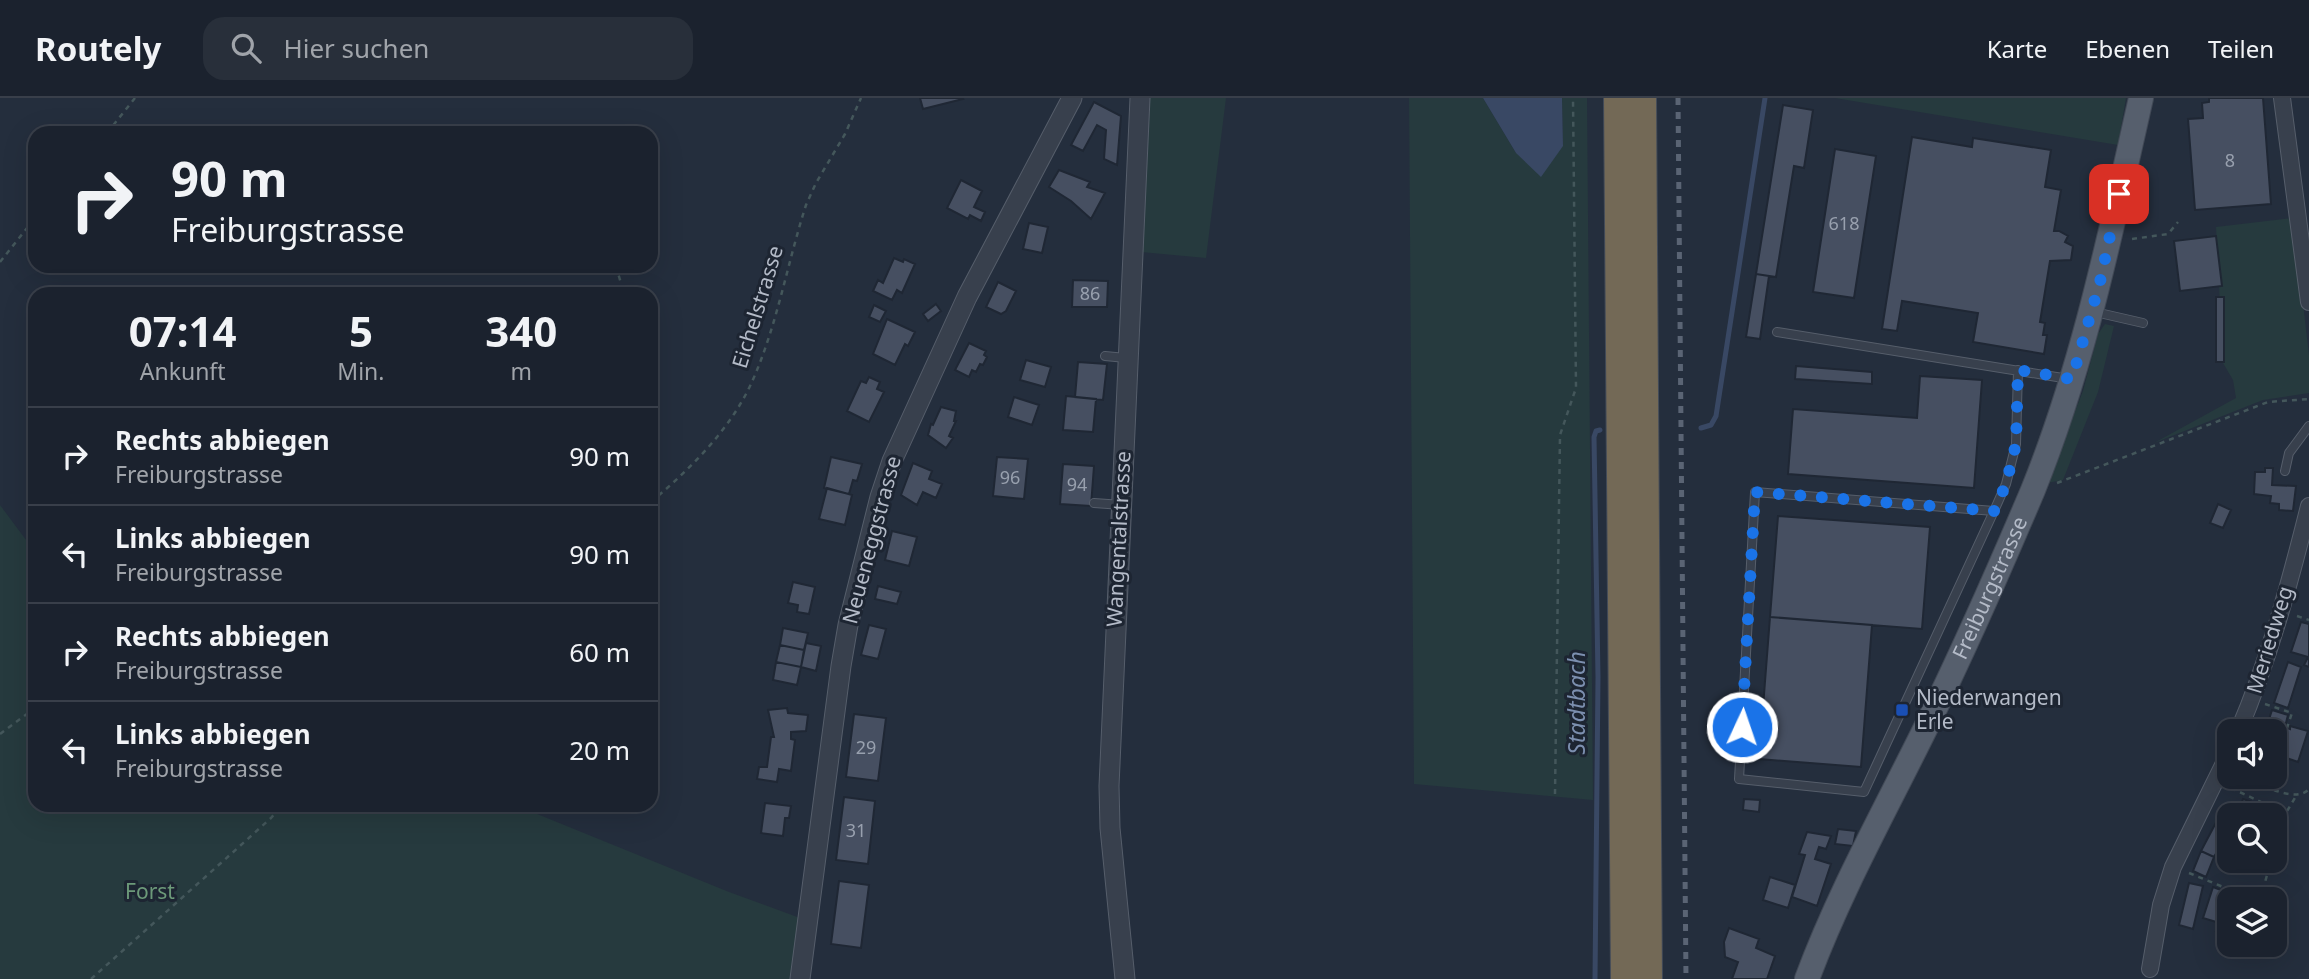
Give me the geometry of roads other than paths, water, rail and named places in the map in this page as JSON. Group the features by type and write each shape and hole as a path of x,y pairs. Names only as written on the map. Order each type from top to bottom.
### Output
{"highway":[{"path":"1618,98 1625,979"},
{"path":"1642,98 1648,979"}],"main road":[{"name":"Freiburgstrasse","path":"1807,979 1844,890 1953,670 2033,488 2072,379 2092,311 2141,98"}],"street":[{"name":"Neueneggstrasse","path":"800,979 841,666 848,625 880,497 908,423 967,297 1072,98"},
{"name":"Wangentalstrasse","path":"1125,979 1110,828 1109,786 1140,98"},
{"path":"2282,98 2309,302"},
{"name":"Meriedweg","path":"2244,719 2280,611 2309,506"},
{"path":"2150,969 2161,905 2173,867 2217,778"}],"lane":[{"path":"2092,311 2143,323"},
{"path":"1777,332 2072,379"},
{"path":"1105,356 1128,358"},
{"name":"Freiburgstrasse","path":"1994,511 1755,492 1739,779 1864,792 1994,511 2006,484 2016,444 2018,370"},
{"path":"2285,471 2289,453 2309,426"},
{"path":"1094,503 1122,505"}],"water":[{"path":"1483,98 1562,98 1563,146 1541,177 1516,153"}],"waterway":[{"name":"Stadtbach","path":"1701,428 1711,425 1716,416 1765,98"},
{"name":"Stadtbach","path":"1595,979 1598,677 1594,437 1596,431 1600,430"}],"railway":[{"path":"1678,98 1686,979"}],"place":[{"name":"Niederwangen Erle","path":"1902,710"}],"park label":[{"name":"Forst","path":"150,892"}]}
